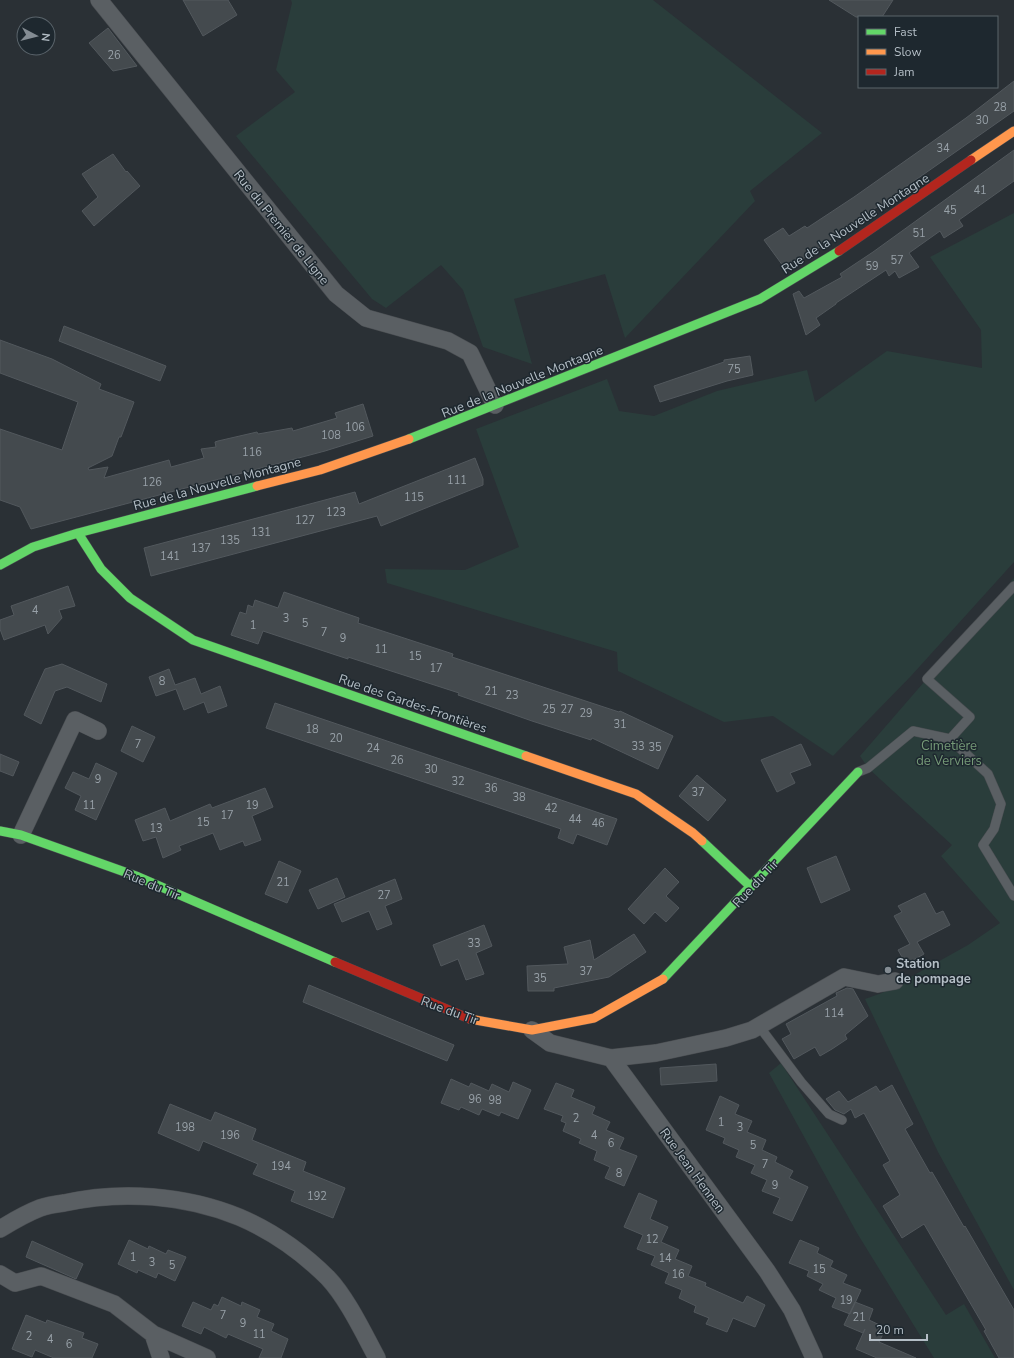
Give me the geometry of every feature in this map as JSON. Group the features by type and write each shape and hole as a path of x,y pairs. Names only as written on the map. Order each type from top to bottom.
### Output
{"street":[{"name":"Rue du Premier de Ligne","path":"99,0 336,294 366,318 448,341 470,354 495,405"},
{"name":"Rue de la Nouvelle Montagne","path":"0,565 33,547 78,533 320,470 378,452 760,299 821,264 1014,130"},
{"name":"Rue des Gardes-Frontières","path":"78,533 101,569 130,598 194,640 636,794 693,833 751,887"},
{"path":"22,835 75,720 98,730"},
{"name":"Rue du Tir","path":"0,831 22,835 136,876 411,995 473,1020 532,1030 594,1018 661,981 858,772"},
{"path":"532,1030 550,1043 611,1058 656,1053 726,1038 759,1026 844,977 878,984 895,981"},
{"name":"Rue Jean Hennen","path":"611,1058 767,1271 792,1310 814,1358"},
{"path":"0,1229 41,1208 102,1196 137,1195 172,1200 201,1205 239,1217 274,1236 302,1254 330,1280 351,1311 377,1358"},
{"path":"0,1274 15,1283 41,1276 114,1304 154,1334 207,1358"},
{"path":"154,1334 161,1358"}],"lane":[{"path":"950,739 970,717 927,679 1014,586"},
{"path":"858,772 868,768 913,731 950,739 988,774 1001,804 994,830 983,845 1014,896"},
{"path":"759,1026 810,1093 829,1114 842,1120"}],"green space":[{"path":"291,0 653,0 822,133 750,191 755,201 625,338 605,274 514,299 532,364 483,347 463,290 441,265 386,308 372,299 236,136 295,92 276,70 292,3"},
{"path":"1014,213 1014,562 911,676 833,756 773,716 724,722 618,671 617,652 387,583 385,569 465,570 519,547 476,429 607,379 619,411 654,416 717,391 807,370 815,402 887,351 982,368 981,330 930,257"},
{"name":"Cimetière de Verviers","path":"1014,578 1014,1290 938,1152 865,999 882,993 968,945 1000,923 941,856 952,845 868,768 860,756"},
{"path":"781,1063 946,1315 964,1304 995,1358 934,1358 857,1233 769,1073"}],"building":[{"path":"183,0 228,0 237,15 203,36"},
{"path":"829,0 893,0 883,16 856,17"},
{"path":"108,28 137,66 113,71 89,43"},
{"path":"1014,81 1014,111 786,270 764,240 783,228 789,236 805,226 807,228 854,197 966,118"},
{"path":"1014,150 1014,181 959,220 963,226 944,238 940,231 909,253 919,267 899,278 895,271 889,276 886,270 816,318 820,325 806,335 793,294 799,291 804,298 842,277 840,274 873,252"},
{"path":"113,154 126,172 127,171 140,186 94,226 82,211 98,197 82,174"},
{"path":"64,326 166,366 160,381 59,341"},
{"path":"0,340 52,359 101,384 99,389 134,402 112,456 88,468 89,470 108,467 104,478 169,460 171,467 204,458 201,449 216,447 215,442 257,432 258,434 292,428 293,431 337,418 335,413 363,404 373,436 325,451 31,529 20,507 0,500 0,429 62,450 78,402 0,373"},
{"path":"750,356 753,375 727,381 660,402 654,386 724,362 724,360"},
{"path":"475,458 483,479 483,485 381,526 377,516 151,576 144,548 355,492 359,504"},
{"path":"68,586 75,606 59,610 62,618 48,634 45,625 4,640 0,629 0,620 14,615 11,606"},
{"path":"284,592 359,618 358,623 453,654 452,657 619,712 620,711 673,736 658,769 592,738 591,740 532,721 458,695 459,693 348,657 348,659 263,631 258,644 231,635 240,612 246,614 248,605 253,607 255,600 278,608"},
{"path":"62,664 107,684 101,702 67,687 55,691 41,724 24,715 45,669"},
{"path":"169,669 175,685 195,678 201,694 220,686 227,706 208,713 204,702 184,710 176,689 156,696 149,677"},
{"path":"275,703 617,819 607,845 577,834 573,844 558,838 561,829 266,728"},
{"path":"132,726 155,737 143,762 121,751"},
{"path":"801,744 811,765 790,773 795,783 777,792 761,760"},
{"path":"0,754 19,762 13,776 0,771"},
{"path":"96,763 117,773 96,820 75,810 81,796 65,788 73,772 89,779"},
{"path":"697,775 726,800 708,821 679,796"},
{"path":"265,788 273,807 252,816 261,840 245,846 243,841 220,850 213,833 179,846 181,850 163,858 156,837 143,841 135,820 165,808 170,821 210,804 212,808"},
{"path":"836,856 850,890 821,903 807,868"},
{"path":"279,861 301,871 287,903 265,894"},
{"path":"665,868 679,882 666,896 679,908 666,922 655,912 644,924 628,909"},
{"path":"337,878 345,897 318,909 309,890"},
{"path":"395,879 402,899 385,906 392,924 377,930 369,911 342,922 334,904"},
{"path":"925,893 936,914 943,911 950,925 917,942 924,954 906,964 898,950 910,944 894,916 902,912 898,906"},
{"path":"484,925 492,946 476,953 484,974 466,980 458,959 441,966 433,945"},
{"path":"634,934 646,952 609,977 554,988 554,991 528,991 527,966 568,964 564,947 590,940 594,960"},
{"path":"309,985 454,1045 447,1061 303,1002"},
{"path":"847,988 853,989 868,1016 845,1035 847,1039 820,1056 815,1047 794,1059 782,1039 791,1034 786,1024 837,996 836,993"},
{"path":"716,1064 717,1081 661,1085 660,1068"},
{"path":"451,1079 469,1087 471,1083 489,1091 492,1084 509,1092 513,1082 531,1090 518,1119 501,1112 499,1116 482,1109 479,1115 461,1107 459,1110 441,1103"},
{"path":"556,1083 574,1090 571,1097 595,1107 592,1114 610,1122 606,1130 624,1138 619,1149 637,1156 624,1186 605,1178 610,1167 594,1160 597,1151 579,1143 581,1139 563,1131 566,1123 561,1121 563,1116 544,1109"},
{"path":"892,1085 913,1124 905,1129 930,1173 932,1172 964,1227 965,1226 1014,1310 1014,1358 999,1358 984,1331 986,1330 924,1224 902,1238 883,1206 900,1195 883,1165 890,1161 864,1113 855,1118 851,1109 844,1114 835,1110 826,1099 839,1091 848,1102 876,1086 880,1092"},
{"path":"720,1096 739,1105 735,1114 752,1121 747,1132 766,1140 762,1150 777,1157 775,1162 793,1171 789,1178 808,1187 792,1221 773,1213 780,1198 762,1191 767,1180 751,1173 755,1165 736,1157 739,1150 723,1143 725,1138 706,1130"},
{"path":"170,1104 211,1121 215,1112 256,1129 252,1140 306,1162 303,1171 345,1188 333,1218 291,1201 295,1191 253,1174 258,1164 203,1141 199,1151 158,1133"},
{"path":"639,1193 657,1201 650,1219 668,1227 661,1242 679,1250 675,1259 692,1266 688,1276 706,1283 705,1286 743,1303 747,1296 765,1305 755,1327 733,1318 727,1332 706,1324 709,1318 694,1312 696,1306 679,1298 682,1290 665,1283 669,1273 651,1265 655,1256 637,1249 643,1235 624,1227"},
{"path":"129,1240 148,1249 149,1246 166,1254 168,1250 186,1257 175,1281 158,1273 156,1278 138,1270 137,1273 118,1264"},
{"path":"800,1240 819,1248 817,1253 833,1261 830,1267 847,1275 843,1283 861,1290 850,1314 832,1307 836,1298 819,1290 823,1284 807,1276 809,1271 789,1263"},
{"path":"32,1241 83,1264 76,1279 26,1257"},
{"path":"222,1297 241,1306 242,1302 260,1310 257,1317 274,1324 271,1331 288,1339 281,1358 259,1358 263,1349 228,1334 226,1338 204,1327 201,1334 182,1326 193,1302 211,1310 214,1304 218,1306"},
{"path":"855,1302 873,1309 869,1320 886,1328 879,1342 916,1358 877,1358 856,1349 865,1329 863,1333 844,1325"},
{"path":"26,1315 46,1323 47,1320 84,1333 82,1338 98,1344 92,1358 54,1358 35,1350 32,1357 12,1349"}],"traffic: fast":[{"path":"409,439 760,299 839,251"},
{"path":"0,565 33,547 78,533 257,486"},
{"path":"78,533 101,569 130,598 193,640 526,756"},
{"path":"663,979 858,772"},
{"path":"0,831 21,835 136,876 335,962"},
{"path":"702,841 751,887"}],"traffic: slow":[{"path":"971,160 1014,131"},
{"path":"257,486 320,470 409,439"},
{"path":"526,756 636,794 693,833 702,841"},
{"path":"470,1019 532,1030 594,1018 663,979"}],"traffic: jam":[{"path":"839,251 971,160"},
{"path":"335,962 470,1019"}],"place":[{"name":"Station de pompage","path":"888,970"}]}
